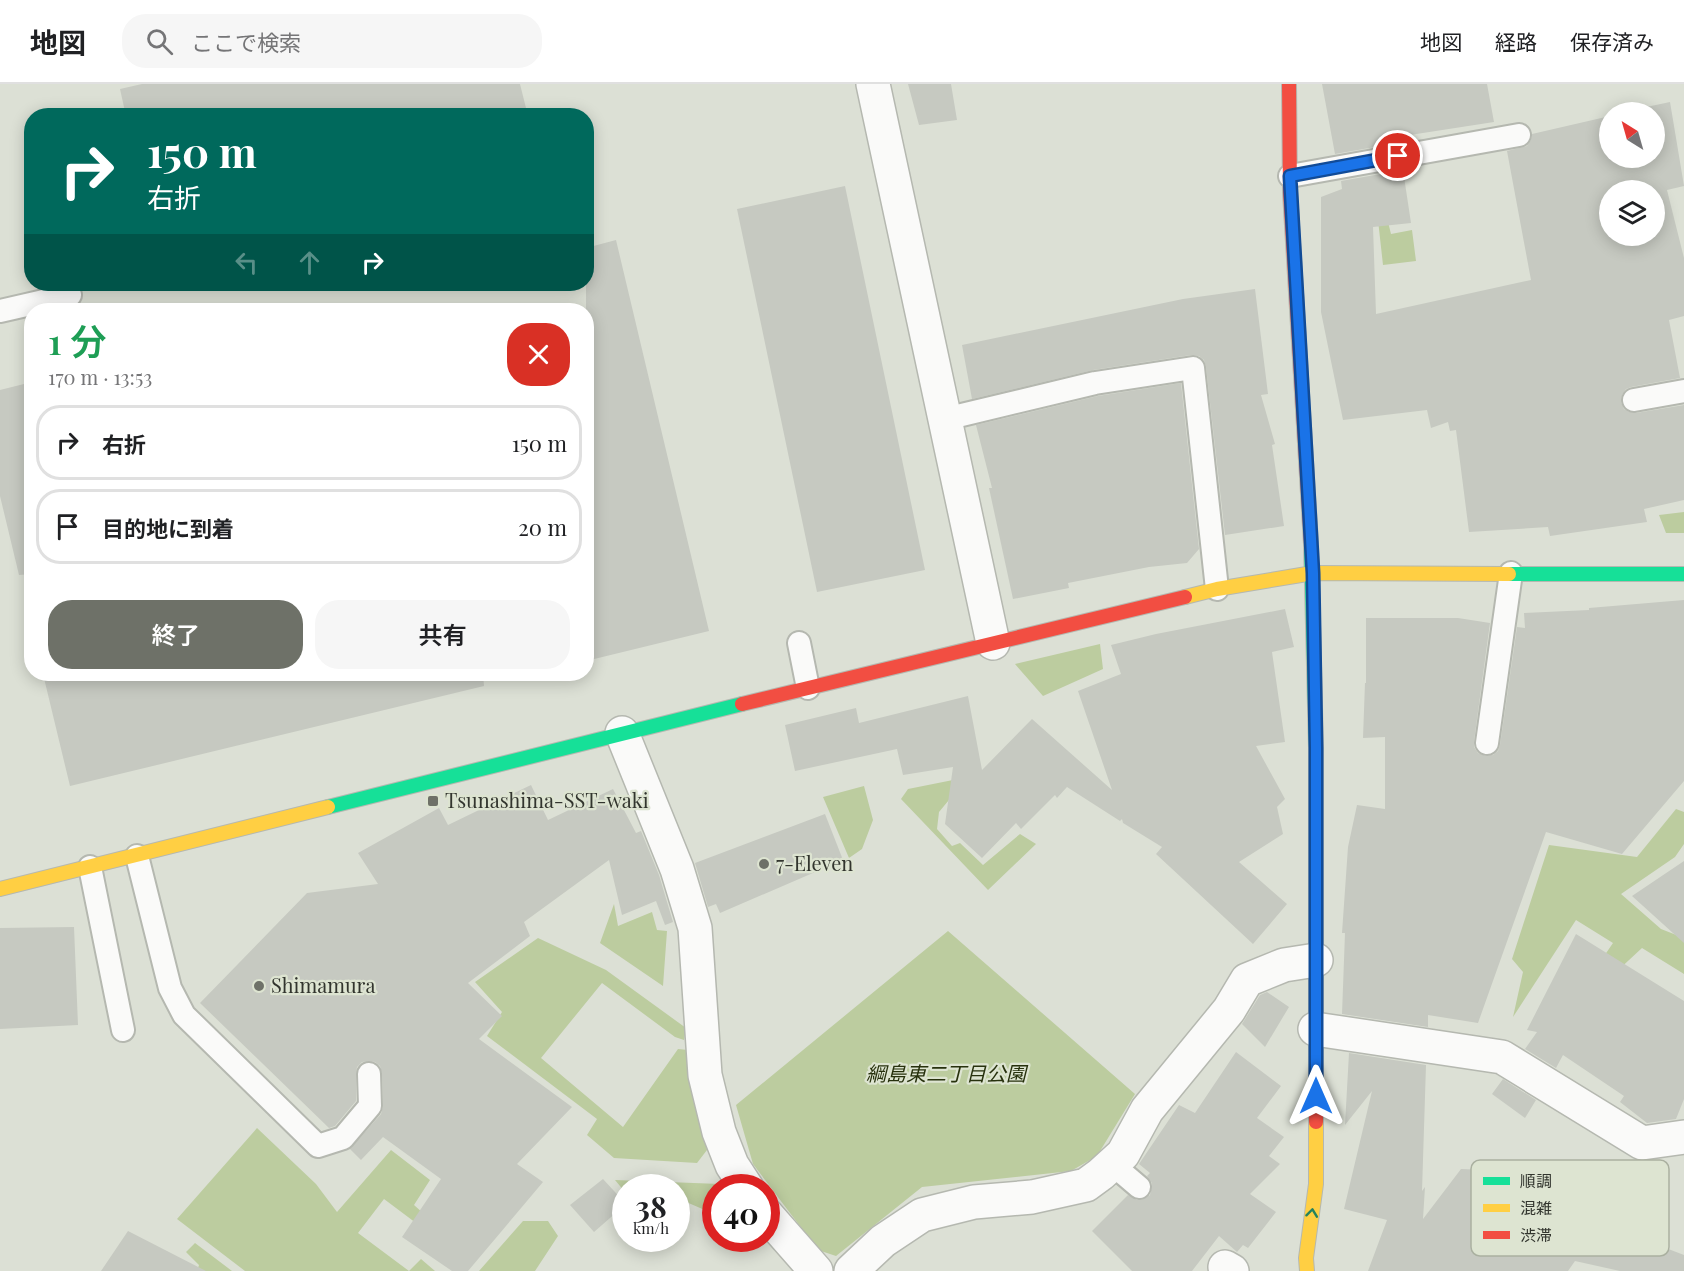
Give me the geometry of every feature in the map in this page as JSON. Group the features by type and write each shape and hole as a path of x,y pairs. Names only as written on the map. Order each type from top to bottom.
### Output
{"street":[{"path":"873,84 993,643"},
{"path":"1289,84 1290,176 1313,573 1316,1184 1306,1258 1307,1271"},
{"path":"0,889 622,733 1217,589 1313,573 1684,574"},
{"path":"622,733 677,869 695,928 705,1075 719,1132 738,1174"},
{"path":"851,1271 883,1241 922,1215 974,1202 1032,1197 1086,1185 1123,1154 1147,1110 1228,1010 1247,980 1284,965 1316,960"},
{"path":"1316,1029 1502,1057 1642,1143 1684,1137"},
{"path":"780,1230 816,1271"}],"lane":[{"path":"1290,176 1519,135"},
{"path":"35,303 70,295"},
{"path":"0,311 24,306"},
{"path":"945,419 1095,383 1193,368 1217,589"},
{"path":"1634,400 1684,391"},
{"path":"1487,743 1510,573"},
{"path":"799,643 808,688"},
{"path":"137,856 170,988 184,1015 318,1146 342,1138 370,1106 369,1074"},
{"path":"90,867 123,1030"},
{"path":"1112,1164 1138,1187"}],"green space":[{"path":"1385,210 1391,234 1412,230 1416,261 1383,265 1377,211"},
{"path":"1684,512 1684,533 1666,533 1659,515"},
{"path":"1100,644 1103,669 1043,696 1015,664"},
{"path":"968,777 939,812 937,829 952,846 960,843 983,865 1020,834 1036,844 988,890 901,799 908,789"},
{"path":"864,786 873,820 862,849 849,858 823,797"},
{"path":"1676,809 1684,812 1684,844 1675,857 1621,894 1661,929 1684,938 1684,974 1642,948 1615,973 1600,962 1613,943 1576,920 1513,1017 1523,972 1512,959 1549,845 1637,857"},
{"path":"614,904 618,926 652,912 657,930 667,931 663,986 600,943"},
{"name":"綱島東二丁目公園","path":"948,931 1135,1094 1097,1156 1071,1171 922,1187 836,1256 818,1250 780,1200 780,1174 761,1174 753,1164 736,1105"},
{"path":"538,938 606,970 686,1028 684,1040 675,1037 602,983 541,1058 623,1127 678,1049 688,1050 707,1150 697,1163 614,1158 587,1135 597,1119 487,1036 502,1012 475,982"},
{"path":"257,1128 316,1184 337,1212 391,1150 430,1180 414,1205 434,1223 428,1232 384,1199 358,1233 409,1271 245,1271 177,1219"},
{"path":"690,1183 702,1183 702,1209 690,1204"},
{"path":"523,1221 548,1221 558,1236 535,1271 479,1271"},
{"path":"195,1243 232,1271 197,1271 199,1265 186,1252"},
{"path":"421,1259 435,1271 409,1271"}],"building":[{"path":"142,84 520,84 526,108 124,108 120,89"},
{"path":"908,84 951,84 957,120 919,125"},
{"path":"1322,84 1487,84 1494,122 1397,137 1398,143 1335,154"},
{"path":"1670,102 1684,186 1667,190 1684,258 1684,316 1669,320 1680,378 1626,389 1621,402 1624,409 1636,413 1684,405 1684,500 1644,509 1647,522 1550,536 1548,527 1469,532 1456,430 1450,431 1448,422 1431,428 1427,410 1343,420 1321,312 1321,197 1342,189 1341,181 1403,170 1411,223 1373,227 1376,314 1531,280 1507,151 1527,146 1532,134 1599,119 1599,168 1665,168 1665,103"},
{"path":"845,186 925,570 817,592 737,209"},
{"path":"616,240 709,631 594,659 594,303 586,303 586,291 594,291 594,246"},
{"path":"1255,289 1268,394 1261,395 1275,444 1272,445 1284,526 1225,535 1206,367 1204,360 1199,356 1191,355 1093,370 972,399 962,345 1183,299"},
{"path":"1181,383 1199,549 1187,563 1149,567 1068,583 1069,588 1013,599 989,488 992,488 976,425 1098,396"},
{"path":"24,384 24,575 19,575 0,496 0,390"},
{"path":"1684,600 1684,781 1622,854 1546,832 1478,1023 1428,1015 1428,1027 1342,1014 1345,933 1342,933 1348,847 1357,805 1385,809 1385,737 1363,738 1366,618 1458,618 1490,623 1474,741 1474,747 1478,753 1486,756 1493,755 1498,751 1500,745 1517,627 1525,628 1524,613 1589,610 1589,608"},
{"path":"1285,609 1294,647 1272,652 1285,742 1256,746 1285,799 1277,807 1283,834 1239,862 1287,904 1253,944 1156,854 1162,847 1123,823 1122,819 1120,821 1067,787 1057,798 1055,795 1021,829 1016,823 982,858 945,824 953,767 903,775 897,749 795,771 785,725 856,708 859,723 968,696 982,770 1032,719 1112,790 1078,691 1121,674 1111,645"},
{"path":"45,681 484,681 484,686 70,786"},
{"path":"531,785 548,820 613,789 636,833 641,831 659,875 673,922 665,925 656,901 622,915 609,860 524,922 530,936 468,983 502,1016 479,1039 572,1107 517,1164 543,1182 468,1271 452,1271 402,1237 441,1179 383,1137 361,1160 350,1149 381,1114 383,1106 380,1066 369,1061 362,1062 357,1067 356,1101 335,1126 329,1128 200,1003 307,893 378,884 358,853 439,808 448,825"},
{"path":"825,814 843,860 720,913 716,904 708,907 695,863"},
{"path":"1684,861 1684,943 1632,896"},
{"path":"74,927 78,1025 0,1029 0,928"},
{"path":"1576,934 1684,1001 1684,1099 1676,1119 1647,1123 1620,1102 1624,1096 1563,1055 1556,1068 1525,1049 1537,1032 1527,1030"},
{"path":"1267,992 1289,1007 1265,1047 1242,1024 1260,995"},
{"path":"1236,1052 1281,1086 1257,1118 1284,1137 1269,1156 1280,1164 1250,1194 1276,1212 1248,1248 1243,1245 1237,1252 1219,1236 1192,1271 1132,1271 1092,1231 1128,1195 1137,1200 1150,1195 1152,1183 1147,1176 1150,1173 1139,1164 1179,1105 1195,1113"},
{"path":"1349,1053 1426,1065 1423,1219 1461,1169 1471,1169 1471,1256 1669,1256 1669,1249 1684,1255 1684,1271 1620,1271 1575,1261 1568,1271 1368,1271 1387,1220 1344,1209 1372,1091 1345,1125"},
{"path":"1503,1079 1536,1100 1525,1118 1492,1094"},
{"path":"603,1179 612,1189 612,1216 594,1232 570,1205"},
{"path":"128,1231 206,1271 101,1271"}],"traffic: fast":[{"path":"1311,544 1316,854"},
{"path":"1509,574 1684,574"},
{"path":"328,807 742,704"}],"traffic: slow":[{"path":"1185,597 1217,589 1313,573 1509,574"},
{"path":"0,889 328,807"},
{"path":"1307,1271 1306,1258 1316,1184 1316,1122"}],"traffic: jam":[{"path":"1289,84 1290,192 1311,544"},
{"path":"742,704 1185,597"},
{"path":"1316,854 1316,1122"}],"place":[{"name":"Tsunashima-SST-waki","path":"433,801"},
{"name":"7-Eleven","path":"764,864"},
{"name":"Shimamura","path":"259,986"}],"route":[{"path":"1316,1096 1316,748 1313,573 1290,176 1398,156"}]}
